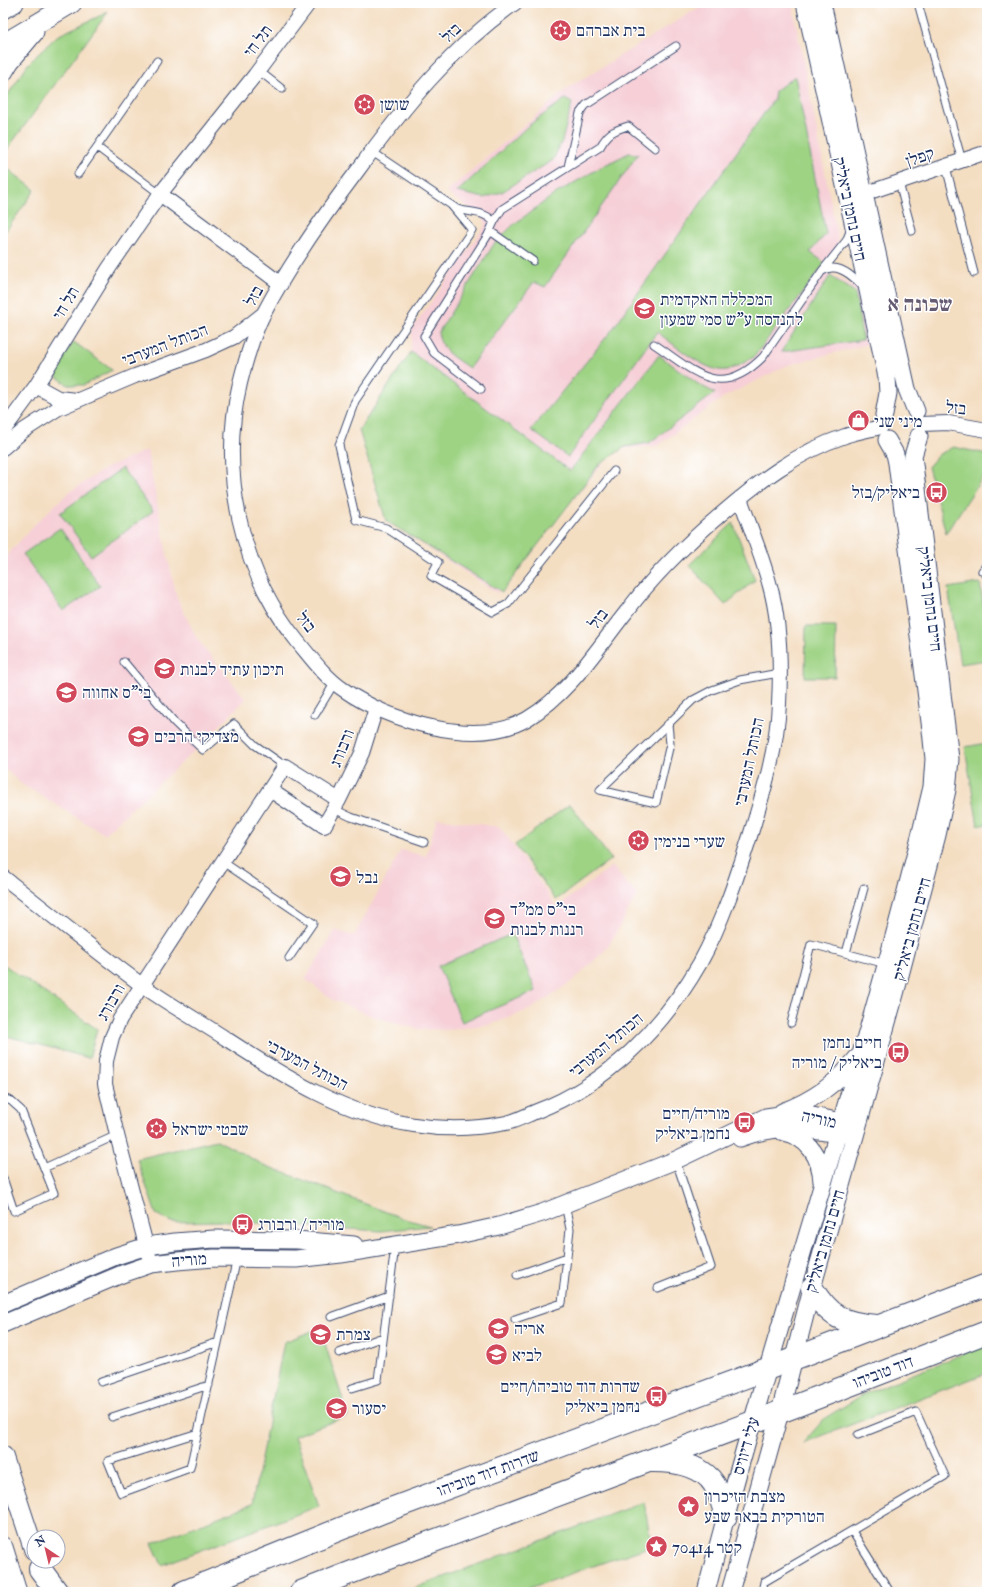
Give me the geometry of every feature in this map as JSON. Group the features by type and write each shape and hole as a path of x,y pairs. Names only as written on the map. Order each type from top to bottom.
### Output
{"highway":[{"path":"793,1359 987,1285"},
{"path":"812,1288 823,1306 841,1319 854,1324 880,1326"},
{"name":"דוד טוביהו","path":"780,1412 987,1332"},
{"name":"שדרות דוד טוביהו","path":"184,1592 380,1513 793,1359"},
{"path":"301,1592 396,1555 780,1412"},
{"path":"648,1461 679,1463 702,1472 708,1477 716,1488 726,1516"},
{"path":"43,1569 57,1592"}],"main road":[{"path":"3,9 14,3"},
{"path":"3,44 72,3"},
{"path":"3,72 30,36 50,16"},
{"path":"3,1456 27,1529"},
{"path":"3,1547 17,1592"},
{"path":"40,1569 48,1592"}],"street":[{"name":"תל חי","path":"3,431 36,386 109,268 160,194 309,3"},
{"name":"בזל","path":"515,3 496,16 454,54 414,97 332,203 262,315 246,360 236,398 232,443 233,485 242,527 251,560 267,596 286,627 315,662 341,689 376,708 400,718 439,730 469,732 497,730 523,721 550,702 573,681 629,608 656,577 683,548 740,498 780,467 815,448 846,435 884,427"},
{"name":"חיים נחמן ביאליק","path":"767,1369 822,1188 886,964 925,817 932,787 934,759 897,464 895,454 884,427 888,393 887,377 805,3"},
{"name":"חיים נחמן ביאליק","path":"780,1412 812,1288 856,1134 937,835 947,790 950,759 914,468 913,456 919,423 907,389 822,3"},
{"name":"קפלן","path":"864,194 987,152"},
{"path":"160,194 281,284"},
{"name":"הכותל המערבי","path":"3,448 22,431 56,409 135,376 206,350 234,337 262,315"},
{"name":"הכותל המערבי","path":"36,386 58,398 77,400"},
{"path":"899,405 905,405 919,423 915,440 904,445 892,444 884,427 893,406 899,405"},
{"name":"בזל","path":"919,423 948,423 987,430"},
{"name":"הכותל המערבי","path":"3,877 142,985 295,1082 334,1102 375,1117 414,1125 456,1129 508,1122 548,1107 573,1095 616,1065 649,1034 674,1005 701,961 724,911 743,858 764,790 776,737 779,705 778,630 771,589 759,548 740,498"},
{"name":"ורבורג","path":"270,790 324,826 337,805 362,753 376,708"},
{"name":"ורבורג","path":"152,1264 117,1135 105,1084 106,1061 112,1037 120,1019 285,766 337,805"},
{"path":"770,1123 792,1108 818,1095 841,1077 861,1051"},
{"path":"770,1123 798,1136 811,1148 820,1167 822,1188"},
{"name":"מוריה","path":"3,1324 122,1274 152,1264 177,1260 237,1258 296,1259 391,1246 458,1235 499,1226 542,1213 682,1157 746,1136 770,1123 806,1129 839,1128 856,1134"},
{"name":"מוריה","path":"3,1304 116,1256 147,1246 175,1242 214,1240 297,1240 391,1246"},
{"path":"3,1295 27,1294"},
{"name":"עלי דיוויס","path":"706,1592 767,1369"},
{"name":"עלי דיוויס","path":"730,1592 780,1412"}],"lane":[{"path":"918,3 962,161"},
{"path":"568,167 580,113 586,105 676,46"},
{"path":"78,174 157,61"},
{"path":"258,70 282,89"},
{"path":"481,390 434,353 424,336 490,231 502,209 600,147 606,136 614,130 628,126 655,148"},
{"path":"96,147 160,194"},
{"path":"371,152 457,209 489,216 494,222"},
{"path":"946,166 974,273"},
{"path":"899,183 912,231"},
{"path":"451,205 472,230 355,401 339,445 356,520 386,528 438,562 431,576 493,612 508,604 614,471"},
{"path":"654,344 703,376 714,379 728,380 739,375 752,367 763,357 822,271 846,241 853,224"},
{"path":"490,231 533,261"},
{"path":"822,271 838,268 856,278 869,293"},
{"path":"987,564 982,571 987,575"},
{"path":"124,662 174,723 203,750 234,724 255,745 285,766"},
{"path":"668,724 670,744 656,803 600,790 662,729 693,700 712,690 740,680 779,673"},
{"path":"315,715 334,682"},
{"path":"337,805 424,842"},
{"path":"223,862 312,923 289,958"},
{"path":"846,953 864,888"},
{"path":"791,1022 811,944 886,964"},
{"path":"3,1098 11,1100 21,1110 54,1193 14,1211 3,1178"},
{"path":"44,1168 117,1135"},
{"path":"658,1288 711,1267 682,1157"},
{"path":"515,1318 562,1303 570,1229 565,1204"},
{"path":"352,1388 378,1380 389,1296 391,1246"},
{"path":"517,1275 567,1257"},
{"path":"198,1433 108,1461 121,1493 190,1468 198,1433 209,1384 218,1342 237,1258"},
{"path":"331,1317 389,1296"},
{"path":"339,1353 383,1337"},
{"path":"101,1382 218,1342"},
{"path":"112,1417 209,1384"},
{"path":"762,1592 764,1582 945,1476 916,1412 858,1435"},
{"path":"852,1531 890,1592"}],"shaded area":[{"name":"המכללה האקדמית להנדסה ע\"ש סמי שמעון","path":"706,3 792,3 839,245 822,271 858,288 868,344 788,365 724,397 657,446 623,449 604,462 497,593 388,522 359,428 411,351 412,329 486,224 483,217 446,192 568,88"},
{"name":"בי\"ס אחווה","path":"147,450 177,598 197,639 246,699 192,753 104,834 20,783 3,767 3,563 8,554 37,522 68,493 106,468"},
{"name":"בי\"ס ממ\"ד רננות לבנות","path":"437,818 500,827 557,907 612,866 637,895 608,947 575,979 531,1009 492,1024 450,1030 417,1029 372,1016 333,1000 305,979 335,930 354,936 401,850 426,856"}],"green space":[{"path":"108,12 3,155 3,102 28,64 57,36"},
{"path":"795,76 826,234 810,252 825,263 754,357 733,368 718,370 700,363 657,332 568,457 531,430 612,330 774,99 775,91"},
{"path":"565,99 572,103 562,141 553,160 502,192 484,198 457,192 528,126"},
{"path":"629,153 638,154 545,287 534,282 469,368 449,354 442,345 438,333 494,244 513,225 555,194 601,167"},
{"path":"3,165 35,190 3,235"},
{"path":"830,276 855,292 863,340 781,352"},
{"path":"74,342 112,370 84,385 68,385 57,377 56,366"},
{"path":"411,352 570,471 659,355 698,384 715,393 649,443 625,447 599,465 502,592 386,521 359,430"},
{"path":"953,447 987,454 987,471 946,533 928,467 938,455"},
{"path":"122,468 153,511 91,556 60,513"},
{"path":"733,523 755,580 725,605 689,565"},
{"path":"60,528 100,586 63,611 23,554"},
{"path":"980,583 987,630 987,660 960,664 948,588"},
{"path":"806,626 836,626 835,677 805,677"},
{"path":"987,743 987,824 978,826 965,747"},
{"path":"570,804 611,859 556,900 515,845"},
{"path":"512,934 536,991 462,1022 438,966"},
{"path":"3,964 97,1029 89,1058 3,1035"},
{"path":"217,1140 264,1165 402,1218 430,1226 381,1231 225,1221 171,1222 156,1214 137,1159"},
{"path":"320,1328 348,1416 294,1436 319,1506 162,1565 152,1543 252,1504 284,1342"},
{"path":"987,1344 987,1373 803,1443 825,1418 864,1394"},
{"path":"644,1502 649,1531 657,1544 518,1592 404,1592"}],"place":[{"name":"בית אברהם","path":"560,30"},
{"name":"שושן","path":"365,104"},
{"name":"המכללה האקדמית להנדסה ע\"ש סמי שמעון","path":"644,309"},
{"name":"מיני שני","path":"858,421"},
{"name":"ביאליק/בזל","path":"936,492"},
{"name":"תיכון עתיד לבנות","path":"164,669"},
{"name":"בי\"ס אחווה","path":"67,692"},
{"name":"מצדיקי הרבים","path":"138,736"},
{"name":"שערי בנימין","path":"638,841"},
{"name":"נבל","path":"340,877"},
{"name":"בי\"ס ממ\"ד רננות לבנות","path":"494,919"},
{"name":"חיים נחמן ביאליק / מוריה","path":"898,1052"},
{"name":"מוריה/חיים נחמן ביאליק","path":"745,1123"},
{"name":"שבטי ישראל","path":"157,1129"},
{"name":"מוריה / ורבורג","path":"243,1224"},
{"name":"אריה","path":"499,1328"},
{"name":"צמרת","path":"320,1334"},
{"name":"לביא","path":"497,1355"},
{"name":"שדרות דוד טוביהו/חיים נחמן ביאליק","path":"656,1396"},
{"name":"יסעור","path":"337,1408"},
{"name":"מצבת הזיכרון הטורקית בבאר שבע","path":"689,1506"},
{"name":"קטר 70414","path":"656,1547"}],"district":[{"name":"שכונה א","path":"920,304"}]}
